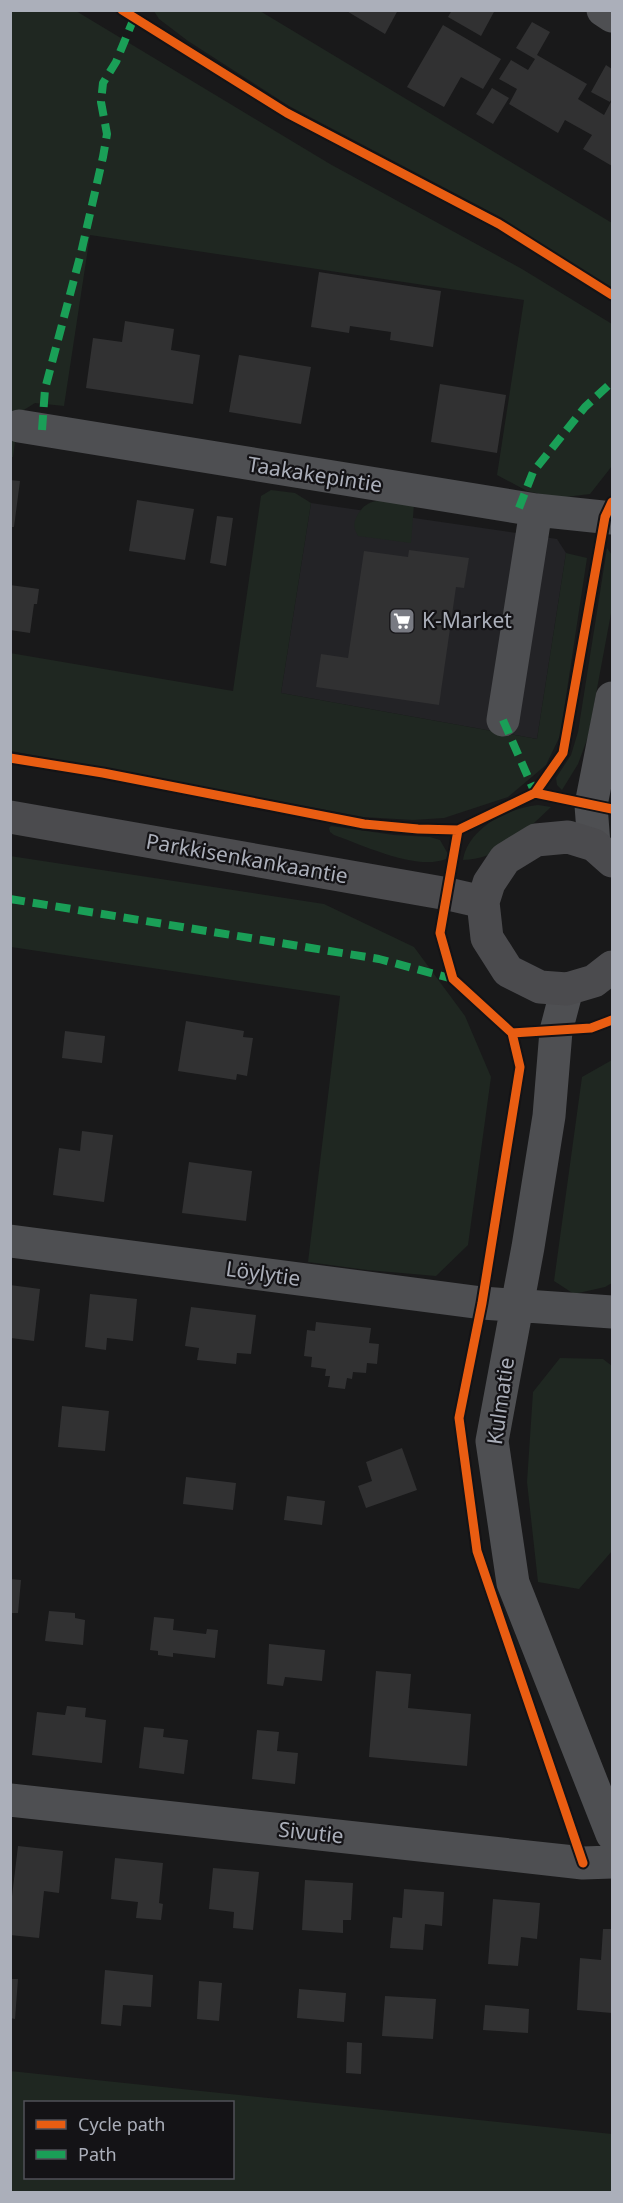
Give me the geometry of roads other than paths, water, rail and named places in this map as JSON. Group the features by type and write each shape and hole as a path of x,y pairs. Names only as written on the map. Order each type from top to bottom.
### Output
{"main road":[{"name":"Parkkisenkankaantie","path":"10,817 483,902"},
{"path":"603,853 568,837 536,840 505,859 489,883 483,902 487,938 508,971 540,987 567,989 594,981 612,967"}],"street":[{"path":"603,10 612,16"},
{"name":"Taakakepintie","path":"19,426 536,510 612,518"},
{"path":"503,720 536,510"},
{"path":"603,853 591,805 612,698"},
{"name":"Kulmatie","path":"567,989 556,1031 549,1116 528,1247 492,1441 513,1583 612,1834"},
{"name":"Löylytie","path":"10,1241 517,1306 612,1312"},
{"name":"Sivutie","path":"10,1800 571,1862 612,1862"}],"place":[{"name":"K-Market","path":"402,621"}]}
